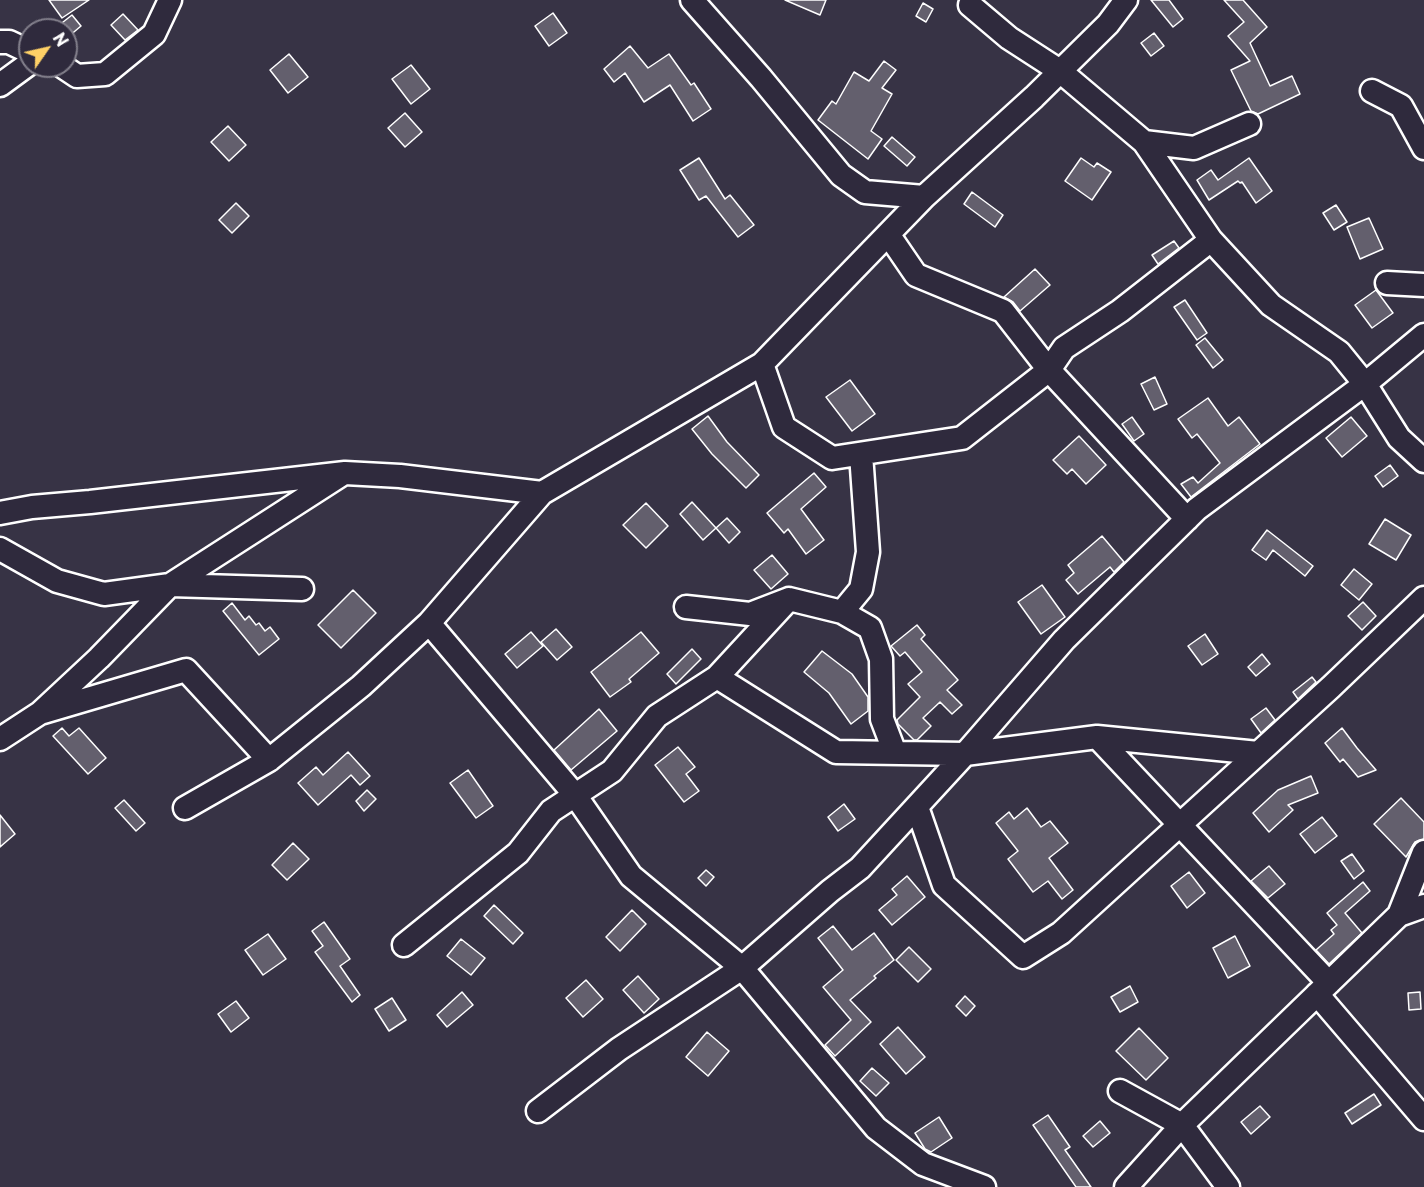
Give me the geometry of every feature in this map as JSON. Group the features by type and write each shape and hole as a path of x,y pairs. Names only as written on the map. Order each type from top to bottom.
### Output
{"street":[{"path":"78,76 105,74 154,34 170,0"},
{"path":"692,0 761,78 841,176 865,192 924,197"},
{"path":"185,808 269,760 361,686 429,623 542,493 762,364 924,197 1108,24 1126,0"},
{"path":"970,5 1009,38 1060,71 1144,142 1211,240 1271,305 1339,352 1365,384 1399,438 1424,461"},
{"path":"0,42 9,42 18,46"},
{"path":"0,85 18,72"},
{"path":"1372,91 1401,106 1424,148"},
{"path":"1144,142 1194,148 1248,124"},
{"path":"888,234 916,275 1003,311 1048,370 1187,519"},
{"path":"762,364 784,427 832,458 962,438 1048,370 1064,348 1120,310 1211,240"},
{"path":"1387,283 1424,285"},
{"path":"538,1112 619,1049 742,968 830,891 860,868 965,754 1064,640 1197,509 1365,384 1424,335"},
{"path":"842,612 861,589 868,552 861,454"},
{"path":"0,513 32,507 345,472 400,476 542,493"},
{"path":"0,740 40,713 99,658 170,585 345,472"},
{"path":"0,549 57,581 104,594 170,585 302,589"},
{"path":"917,807 944,885 1023,957 1061,933 1331,687 1424,598"},
{"path":"404,945 518,853 551,811 612,771 657,716 717,677 789,599"},
{"path":"686,607 750,614 789,599 842,612 870,628 881,659 882,719 896,753"},
{"path":"429,623 575,795 631,876 742,968 876,1128 923,1164 984,1187"},
{"path":"40,713 186,670 269,760"},
{"path":"717,677 836,752 965,754 1097,738 1258,753"},
{"path":"1097,738 1179,825 1323,988 1424,1119"},
{"path":"1399,915 1424,852"},
{"path":"1126,1187 1182,1125 1399,915 1424,906"},
{"path":"1120,1091 1182,1125 1228,1187"}],"building":[{"path":"49,0 89,0 62,18"},
{"path":"785,0 826,0 820,15"},
{"path":"1151,0 1169,0 1183,19 1173,27"},
{"path":"1224,0 1243,0 1267,27 1250,43 1270,86 1292,76 1300,94 1258,114 1251,111 1231,70 1250,61 1228,36 1244,22"},
{"path":"923,3 933,9 926,22 916,16"},
{"path":"553,13 567,33 549,46 535,26"},
{"path":"123,14 138,30 125,40 111,25"},
{"path":"1154,33 1164,46 1151,56 1141,43"},
{"path":"630,46 648,68 669,54 691,85 694,83 711,109 693,121 670,85 644,102 625,73 614,82 604,69"},
{"path":"289,54 308,77 288,93 270,70"},
{"path":"884,61 896,70 882,88 892,94 871,131 882,139 868,159 818,120 832,101 836,104 854,72 869,81"},
{"path":"411,65 430,89 411,104 392,79"},
{"path":"405,113 422,132 405,147 388,128"},
{"path":"228,126 246,145 229,161 211,142"},
{"path":"892,137 915,157 907,166 884,146"},
{"path":"699,158 725,199 730,195 754,225 738,237 706,196 699,200 680,170"},
{"path":"1081,158 1094,167 1097,163 1111,172 1092,200 1065,181"},
{"path":"1249,158 1272,191 1256,203 1242,182 1238,181 1209,200 1197,180 1211,170 1218,180"},
{"path":"972,192 1003,215 995,227 964,204"},
{"path":"236,203 249,216 232,233 219,220"},
{"path":"1336,205 1347,222 1334,230 1323,213"},
{"path":"1369,218 1383,249 1360,259 1347,227"},
{"path":"1174,241 1179,248 1158,264 1152,255"},
{"path":"1035,269 1050,285 1020,311 1013,302 1004,297"},
{"path":"1376,290 1393,313 1372,328 1355,305"},
{"path":"1185,300 1207,333 1197,340 1174,307"},
{"path":"1205,338 1223,360 1213,368 1196,345"},
{"path":"1155,377 1167,404 1154,410 1141,384"},
{"path":"850,380 875,414 852,431 826,397"},
{"path":"1208,398 1228,426 1239,417 1260,444 1191,497 1181,484 1193,477 1198,483 1220,463 1197,434 1192,438 1178,419"},
{"path":"708,416 727,442 759,475 746,488 712,454 692,429"},
{"path":"1132,417 1144,434 1134,441 1122,424"},
{"path":"1351,417 1367,436 1342,457 1326,438"},
{"path":"1079,436 1106,465 1086,484 1072,469 1067,474 1053,460"},
{"path":"1390,465 1398,476 1383,487 1375,476"},
{"path":"814,473 826,487 801,509 824,540 806,554 788,529 784,533 767,513"},
{"path":"692,502 716,528 703,540 680,514"},
{"path":"646,503 668,526 646,548 623,525"},
{"path":"727,518 740,532 729,543 716,528"},
{"path":"1385,519 1411,535 1396,560 1369,544"},
{"path":"1267,530 1313,566 1305,576 1273,550 1266,560 1252,550"},
{"path":"1102,536 1124,562 1114,572 1110,567 1078,594 1066,580 1074,573 1068,565"},
{"path":"772,555 788,574 771,589 754,570"},
{"path":"1354,569 1372,584 1359,600 1341,585"},
{"path":"1042,585 1065,617 1041,634 1018,602"},
{"path":"353,590 376,613 341,648 318,625"},
{"path":"1363,602 1376,616 1362,630 1348,616"},
{"path":"232,603 245,620 249,616 265,631 270,627 279,639 259,655 223,611"},
{"path":"917,625 925,635 921,639 958,680 947,690 962,705 952,714 940,702 923,718 931,726 917,740 914,740 898,724 897,720 920,697 908,684 922,672 905,652 900,656 891,646"},
{"path":"556,629 572,647 557,660 541,642"},
{"path":"531,632 543,646 517,668 505,654"},
{"path":"641,632 659,653 629,679 631,682 610,697 591,672"},
{"path":"1205,634 1218,654 1202,665 1188,646"},
{"path":"692,649 701,659 676,684 667,674"},
{"path":"822,651 852,674 868,697 868,711 851,724 829,693 804,672"},
{"path":"1262,654 1270,664 1256,676 1248,667"},
{"path":"1312,677 1316,682 1298,699 1293,692"},
{"path":"1266,708 1275,720 1261,733 1251,719"},
{"path":"599,709 617,731 571,770 554,750"},
{"path":"62,728 69,736 79,728 106,758 88,774 53,736"},
{"path":"1342,728 1376,770 1358,777 1343,759 1340,762 1325,743"},
{"path":"678,747 695,767 686,774 699,791 684,802 655,765"},
{"path":"348,752 370,776 360,785 351,775 318,805 298,783 316,767 323,775"},
{"path":"468,770 493,806 476,818 450,783"},
{"path":"1311,776 1318,793 1288,805 1293,810 1269,832 1253,813 1278,790"},
{"path":"367,790 376,799 364,811 356,801"},
{"path":"1401,798 1424,822 1424,839 1415,842 1406,857 1374,824"},
{"path":"124,800 145,823 136,831 115,808"},
{"path":"844,804 855,819 838,831 828,817"},
{"path":"1027,808 1041,827 1050,821 1068,843 1049,858 1073,890 1062,899 1048,881 1033,892 1008,859 1018,851 996,823 1009,812 1014,819"},
{"path":"0,815 15,834 0,847"},
{"path":"1322,817 1337,836 1315,853 1300,834"},
{"path":"293,843 309,859 287,880 272,865"},
{"path":"1352,854 1364,871 1354,879 1341,861"},
{"path":"1269,866 1285,884 1268,898 1251,881"},
{"path":"706,870 714,877 706,886 698,878"},
{"path":"1189,872 1205,893 1187,908 1171,886"},
{"path":"907,876 925,897 892,925 879,910 897,895 892,889"},
{"path":"1363,882 1370,891 1345,913 1362,933 1329,964 1316,950 1334,934 1331,930 1337,925 1327,913"},
{"path":"494,905 523,933 513,944 484,916"},
{"path":"632,910 646,924 620,951 606,937"},
{"path":"324,922 350,959 340,966 360,995 352,1002 315,952 323,946 312,931"},
{"path":"833,926 852,950 874,933 894,960 850,1000 871,1022 835,1056 825,1045 851,1020 823,987 843,970 818,938"},
{"path":"268,934 286,959 263,975 245,950"},
{"path":"1235,936 1250,966 1228,978 1213,948"},
{"path":"461,939 485,958 471,975 447,956"},
{"path":"909,947 931,969 918,982 896,960"},
{"path":"638,976 659,999 644,1013 623,990"},
{"path":"586,980 603,999 583,1017 566,998"},
{"path":"1130,986 1138,1002 1120,1012 1111,997"},
{"path":"462,992 473,1005 447,1027 437,1015"},
{"path":"1420,992 1421,1009 1409,1010 1408,993"},
{"path":"965,996 975,1006 966,1016 956,1006"},
{"path":"392,998 406,1020 389,1031 375,1009"},
{"path":"236,1001 249,1018 231,1032 218,1014"},
{"path":"898,1027 925,1057 906,1074 880,1044"},
{"path":"1139,1028 1168,1058 1146,1080 1116,1051"},
{"path":"707,1032 729,1051 708,1076 686,1057"},
{"path":"872,1068 889,1083 876,1096 860,1081"},
{"path":"1374,1094 1381,1105 1352,1124 1345,1113"},
{"path":"1260,1106 1270,1117 1251,1134 1241,1122"},
{"path":"1048,1115 1070,1147 1065,1150 1091,1187 1076,1187 1033,1125"},
{"path":"939,1117 952,1138 931,1152 925,1149 915,1133"},
{"path":"1100,1121 1110,1133 1093,1147 1083,1136"}]}
